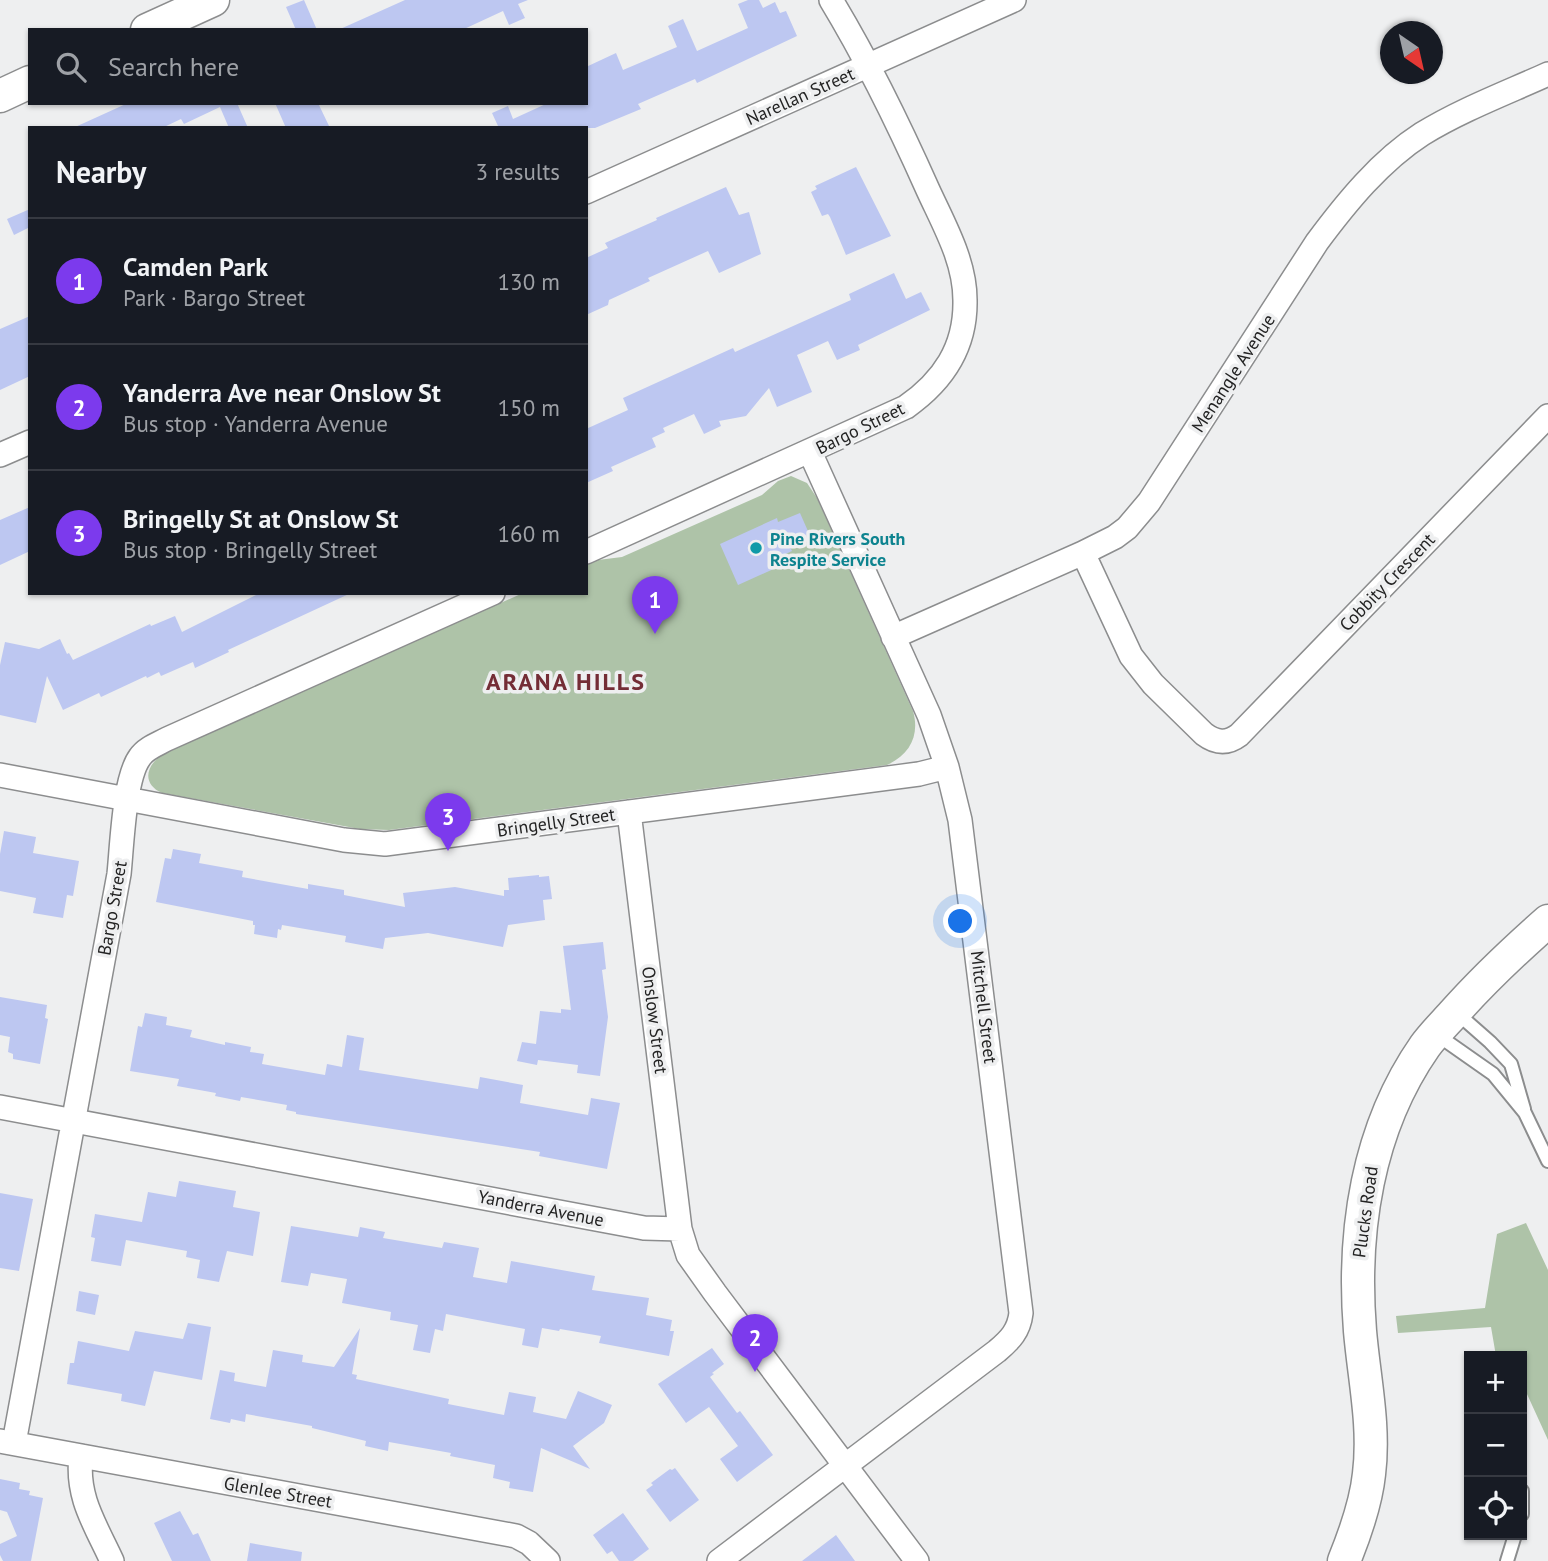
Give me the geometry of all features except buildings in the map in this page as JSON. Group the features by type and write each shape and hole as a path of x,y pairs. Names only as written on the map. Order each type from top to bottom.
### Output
{"street":[{"path":"151,28 213,0"},
{"name":"Bargo Street","path":"588,551 906,407 939,380 958,345 964,320 965,299 956,251 890,107 831,0"},
{"name":"Narellan Street","path":"588,191 1014,0"},
{"name":"Menangle Avenue","path":"894,637 1083,553 1127,528 1139,515 1339,212 1395,154 1421,135 1453,117 1548,74"},
{"path":"0,96 28,83"},
{"name":"Cobbity Crescent","path":"1083,553 1124,642 1140,670 1222,749 1239,736 1548,415"},
{"path":"0,455 28,443"},
{"name":"Mitchell Street","path":"719,1561 997,1351 1015,1334 1020,1325 1021,1300 960,820 947,767 929,715 810,452"},
{"name":"Bargo Street","path":"7,1442 74,1121 119,874 135,764 145,751 153,746 489,595"},
{"name":"Bringelly Street","path":"0,775 344,840 385,844 919,774 947,767"},
{"name":"Onslow Street","path":"629,812 680,1229"},
{"name":"Plucks Road","path":"1344,1561 1355,1533 1369,1475 1370,1414 1360,1331 1357,1269 1360,1219 1375,1151 1396,1096 1425,1046 1492,971 1548,921"},
{"name":"Yanderra Avenue","path":"0,1107 644,1228 680,1229"},
{"path":"680,1229 685,1248 697,1268 917,1561"},
{"name":"Glenlee Street","path":"7,1442 516,1536 529,1543 548,1561"},
{"path":"81,1456 78,1475 82,1495 112,1561"}],"lane":[{"path":"1445,1022 1490,1042 1511,1064 1525,1113 1548,1161"},
{"path":"1445,1022 1525,1113"},
{"path":"1507,1561 1514,1540"}],"green space":[{"path":"791,476 807,483 817,498 913,711 915,728 911,743 902,756 887,765 389,830 360,829 162,793 151,784 148,773 150,767 165,753 519,595 588,595 588,564 622,557 762,495 778,481"},
{"path":"1526,1223 1548,1270 1548,1440 1527,1394 1527,1351 1495,1351 1491,1327 1398,1333 1396,1316 1485,1308 1497,1234"}],"place":[{"name":"Pine Rivers South Respite Service","path":"756,548"},
{"name":"Camden Park","path":"655,634"},
{"name":"Bringelly St at Onslow St","path":"448,851"},
{"name":"Yanderra Ave near Onslow St","path":"755,1372"}],"district":[{"name":"ARANA HILLS","path":"566,681"}]}
